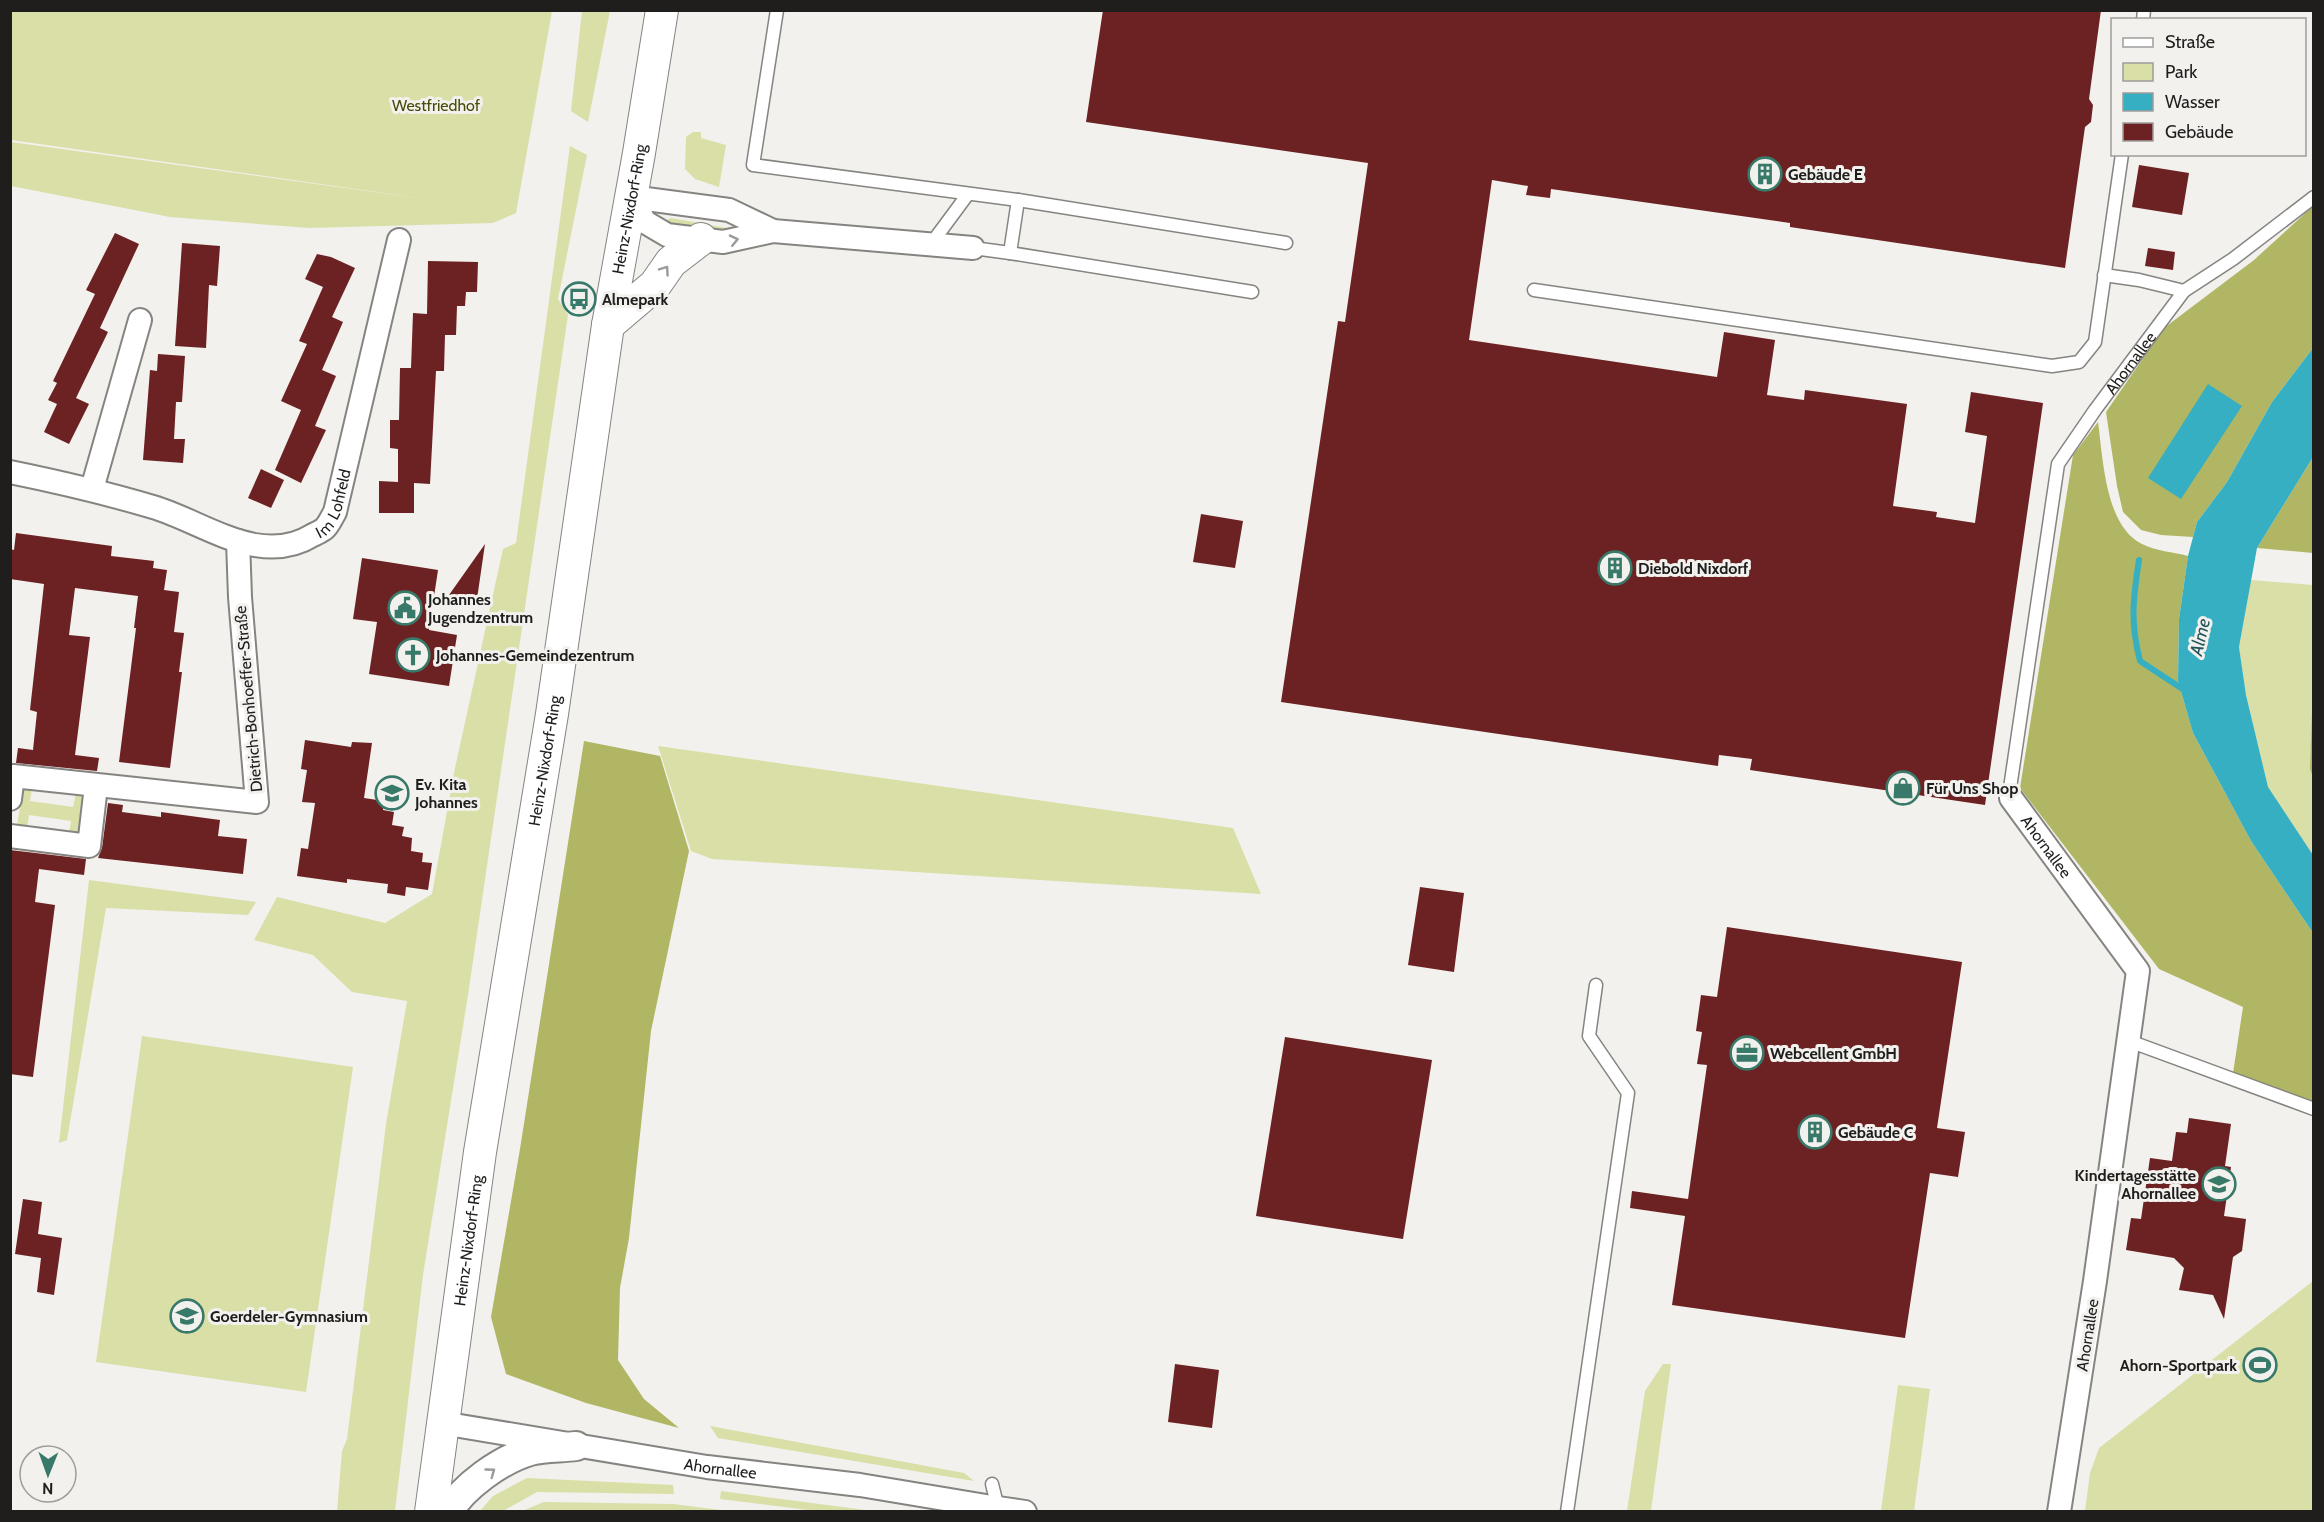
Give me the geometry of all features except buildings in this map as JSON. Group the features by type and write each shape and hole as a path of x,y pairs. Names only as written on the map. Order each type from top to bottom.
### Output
{"main road":[{"name":"Heinz-Nixdorf-Ring","path":"431,1512 480,1152 552,714 608,325 662,10"},
{"path":"608,325 656,285 671,262 701,239"}],"street":[{"path":"631,197 729,210 773,231"},
{"path":"631,197 645,222 667,235 723,242 773,231 973,248"},
{"name":"Im Lohfeld","path":"10,472 92,489 158,508 238,541 261,546 288,546 303,542 325,528 335,512 399,240"},
{"path":"92,489 140,320"},
{"name":"Dietrich-Bonhoeffer-Straße","path":"10,799 13,776 257,802 240,597 238,541"},
{"path":"10,836 89,846 96,786"},
{"name":"Ahornallee","path":"2011,798 2138,970 2095,1281 2059,1512"},
{"name":"Ahornallee","path":"442,1423 707,1467 860,1485 998,1510 1025,1512"},
{"path":"448,1512 455,1501 501,1464 530,1451 576,1446"}],"lane":[{"path":"777,10 753,165 1018,200 1286,243"},
{"path":"1534,290 2052,366 2079,362 2095,342 2122,156"},
{"path":"931,244 968,194"},
{"name":"Ahornallee","path":"2011,798 2010,788 2058,464 2095,410 2184,291 2234,258 2313,197"},
{"path":"1010,253 1018,200"},
{"path":"973,248 1252,292"},
{"path":"2104,275 2139,280 2184,291"},
{"path":"1567,1512 1628,1093 1589,1036 1596,985"},
{"path":"2129,1041 2313,1109"},
{"path":"992,1484 998,1510"}],"green space":[{"name":"Westfriedhof","path":"10,11 552,11 516,213 493,223 309,228 170,217 11,186 11,142 433,200 11,140"},
{"path":"582,11 610,11 588,122 571,111"},
{"path":"693,132 701,132 701,138 726,145 719,187 695,179 685,169 686,137"},
{"path":"570,146 587,155 558,299 568,315 468,995 423,1275 395,1511 337,1511 342,1451 347,1439 386,1124 407,1001 352,992 313,955 254,940 277,897 385,923 432,894 455,768 503,549 516,543"},
{"path":"2313,206 2313,348 2272,402 2227,482 2197,522 2193,537 2161,535 2141,530 2123,512 2106,412 2164,328 2254,260"},
{"path":"671,218 728,230 726,232 665,223"},
{"path":"2098,422 2104,472 2113,507 2120,522 2130,535 2142,544 2188,556 2179,619 2178,681 2193,733 2251,841 2313,933 2313,1104 2232,1080 2243,1007 2159,969 2020,788 2073,455"},
{"path":"2313,457 2313,553 2257,548"},
{"path":"2251,580 2313,585 2314,683 2310,769 2314,777 2313,855 2268,788 2246,695 2239,647"},
{"path":"2313,683 2314,777 2310,769"},
{"path":"584,741 660,756 689,851 651,1031 629,1238 620,1288 618,1360 644,1399 679,1428 586,1403 506,1374 491,1317 520,1149"},
{"path":"658,746 1233,828 1261,894 712,859 691,851"},
{"path":"23,786 32,787 30,801 73,807 76,793 86,794 81,835 69,834 71,821 29,815 27,829 17,827"},
{"path":"89,880 256,902 248,915 106,908 67,1140 59,1143"},
{"path":"142,1036 353,1067 306,1392 96,1362"},
{"name":"Ahorn-Sportpark","path":"2313,1281 2313,1511 2085,1511 2090,1473 2099,1448"},
{"path":"1663,1364 1671,1364 1651,1511 1627,1511 1645,1391"},
{"path":"1898,1385 1930,1389 1914,1511 1881,1511"},
{"path":"710,1426 964,1473 974,1481 718,1438"},
{"path":"527,1478 673,1485 674,1494 537,1492 503,1511 480,1511 493,1496"},
{"path":"721,1491 873,1511 816,1511 720,1499"},
{"path":"544,1502 673,1504 729,1511 522,1511"}],"water":[{"name":"Alme","path":"2313,348 2313,457 2257,548 2239,647 2246,695 2268,787 2313,855 2313,933 2251,841 2193,733 2178,681 2179,619 2188,556 2197,522 2227,482 2272,402"},
{"path":"2208,384 2242,406 2181,499 2148,478"}],"waterway":[{"path":"2139,560 2134,610 2135,634 2140,661 2184,690"}],"place":[{"name":"Gebäude E","path":"1765,174"},
{"name":"Almepark","path":"579,299"},
{"name":"Diebold Nixdorf","path":"1615,568"},
{"name":"Johannes Jugendzentrum","path":"405,608"},
{"name":"Johannes-Gemeindezentrum","path":"413,655"},
{"name":"Für Uns Shop","path":"1903,788"},
{"name":"Ev. Kita Johannes","path":"392,793"},
{"name":"Webcellent GmbH","path":"1747,1053"},
{"name":"Gebäude C","path":"1815,1132"},
{"name":"Kindertagesstätte Ahornallee","path":"2219,1184"},
{"name":"Goerdeler-Gymnasium","path":"187,1316"},
{"name":"Ahorn-Sportpark","path":"2260,1365"}]}
